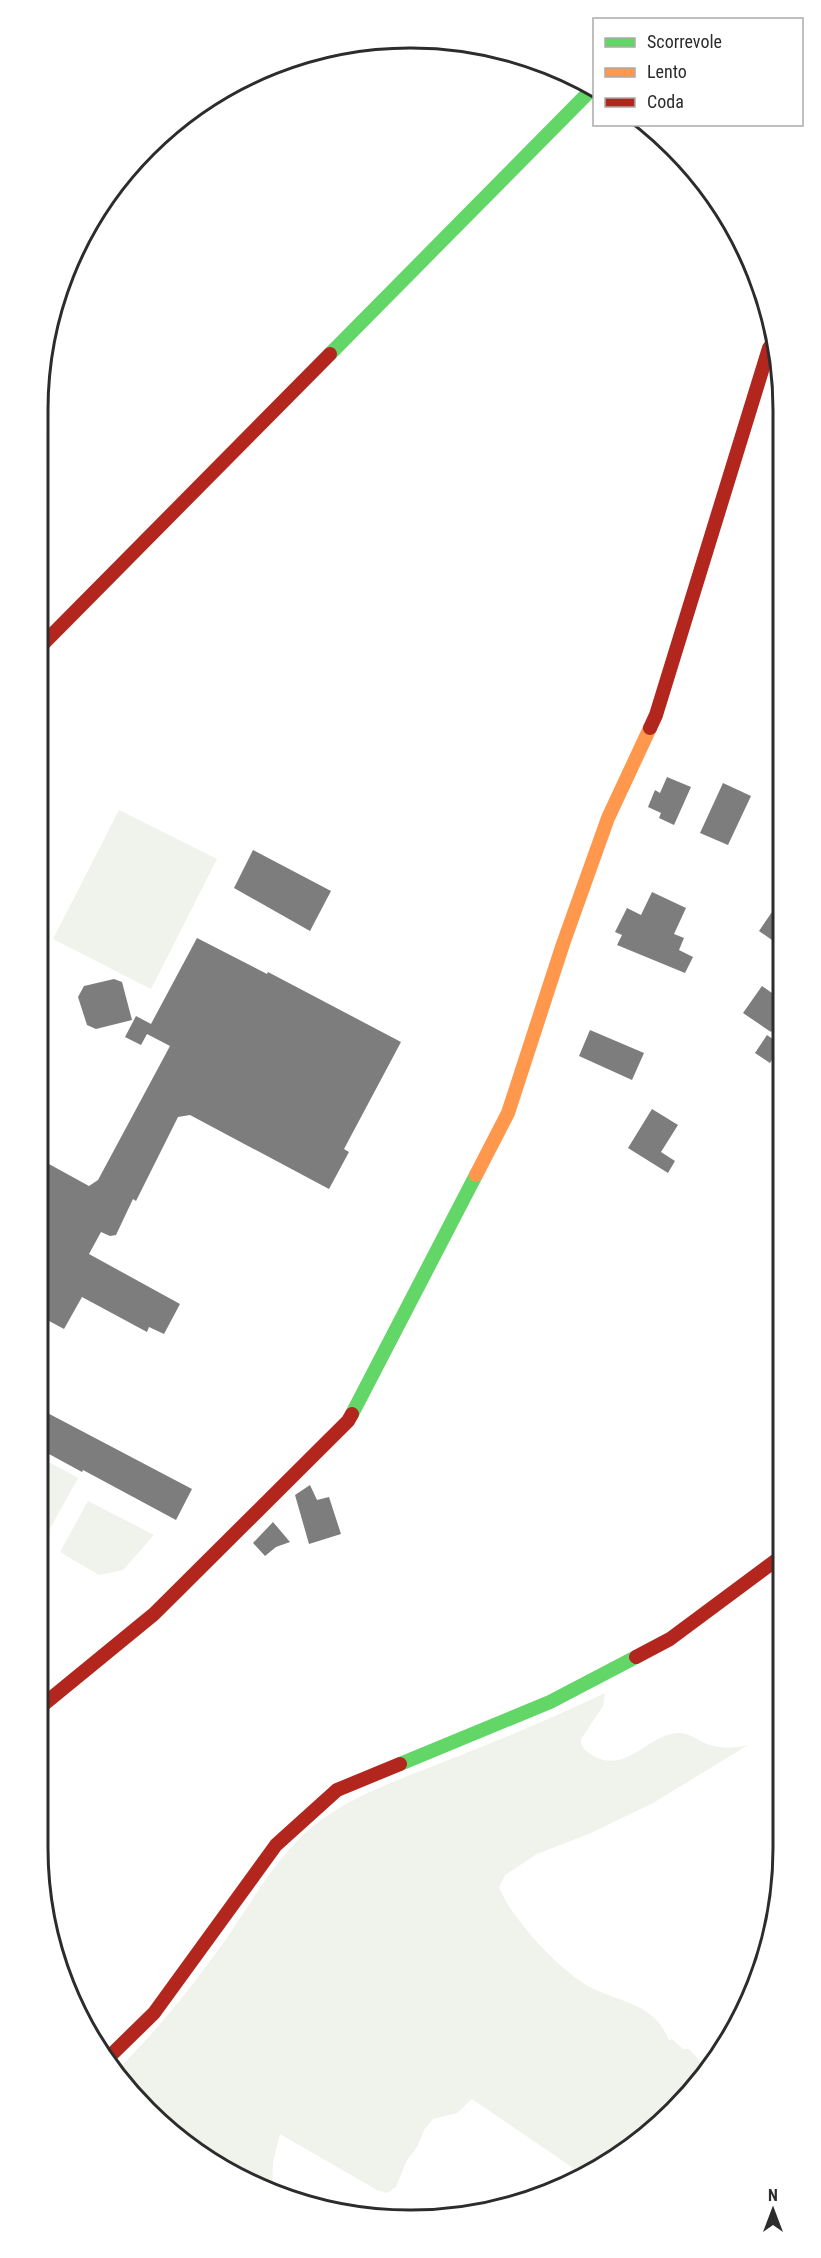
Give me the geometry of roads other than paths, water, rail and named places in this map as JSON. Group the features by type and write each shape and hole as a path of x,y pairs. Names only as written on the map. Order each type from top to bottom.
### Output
{"street":[{"path":"48,639 587,94"},
{"path":"48,1701 154,1614 348,1421 508,1113 563,944 608,818 656,715 768,351"},
{"path":"112,2054 154,2013 276,1845 337,1790 550,1702 650,1650 670,1639 773,1562"}]}
